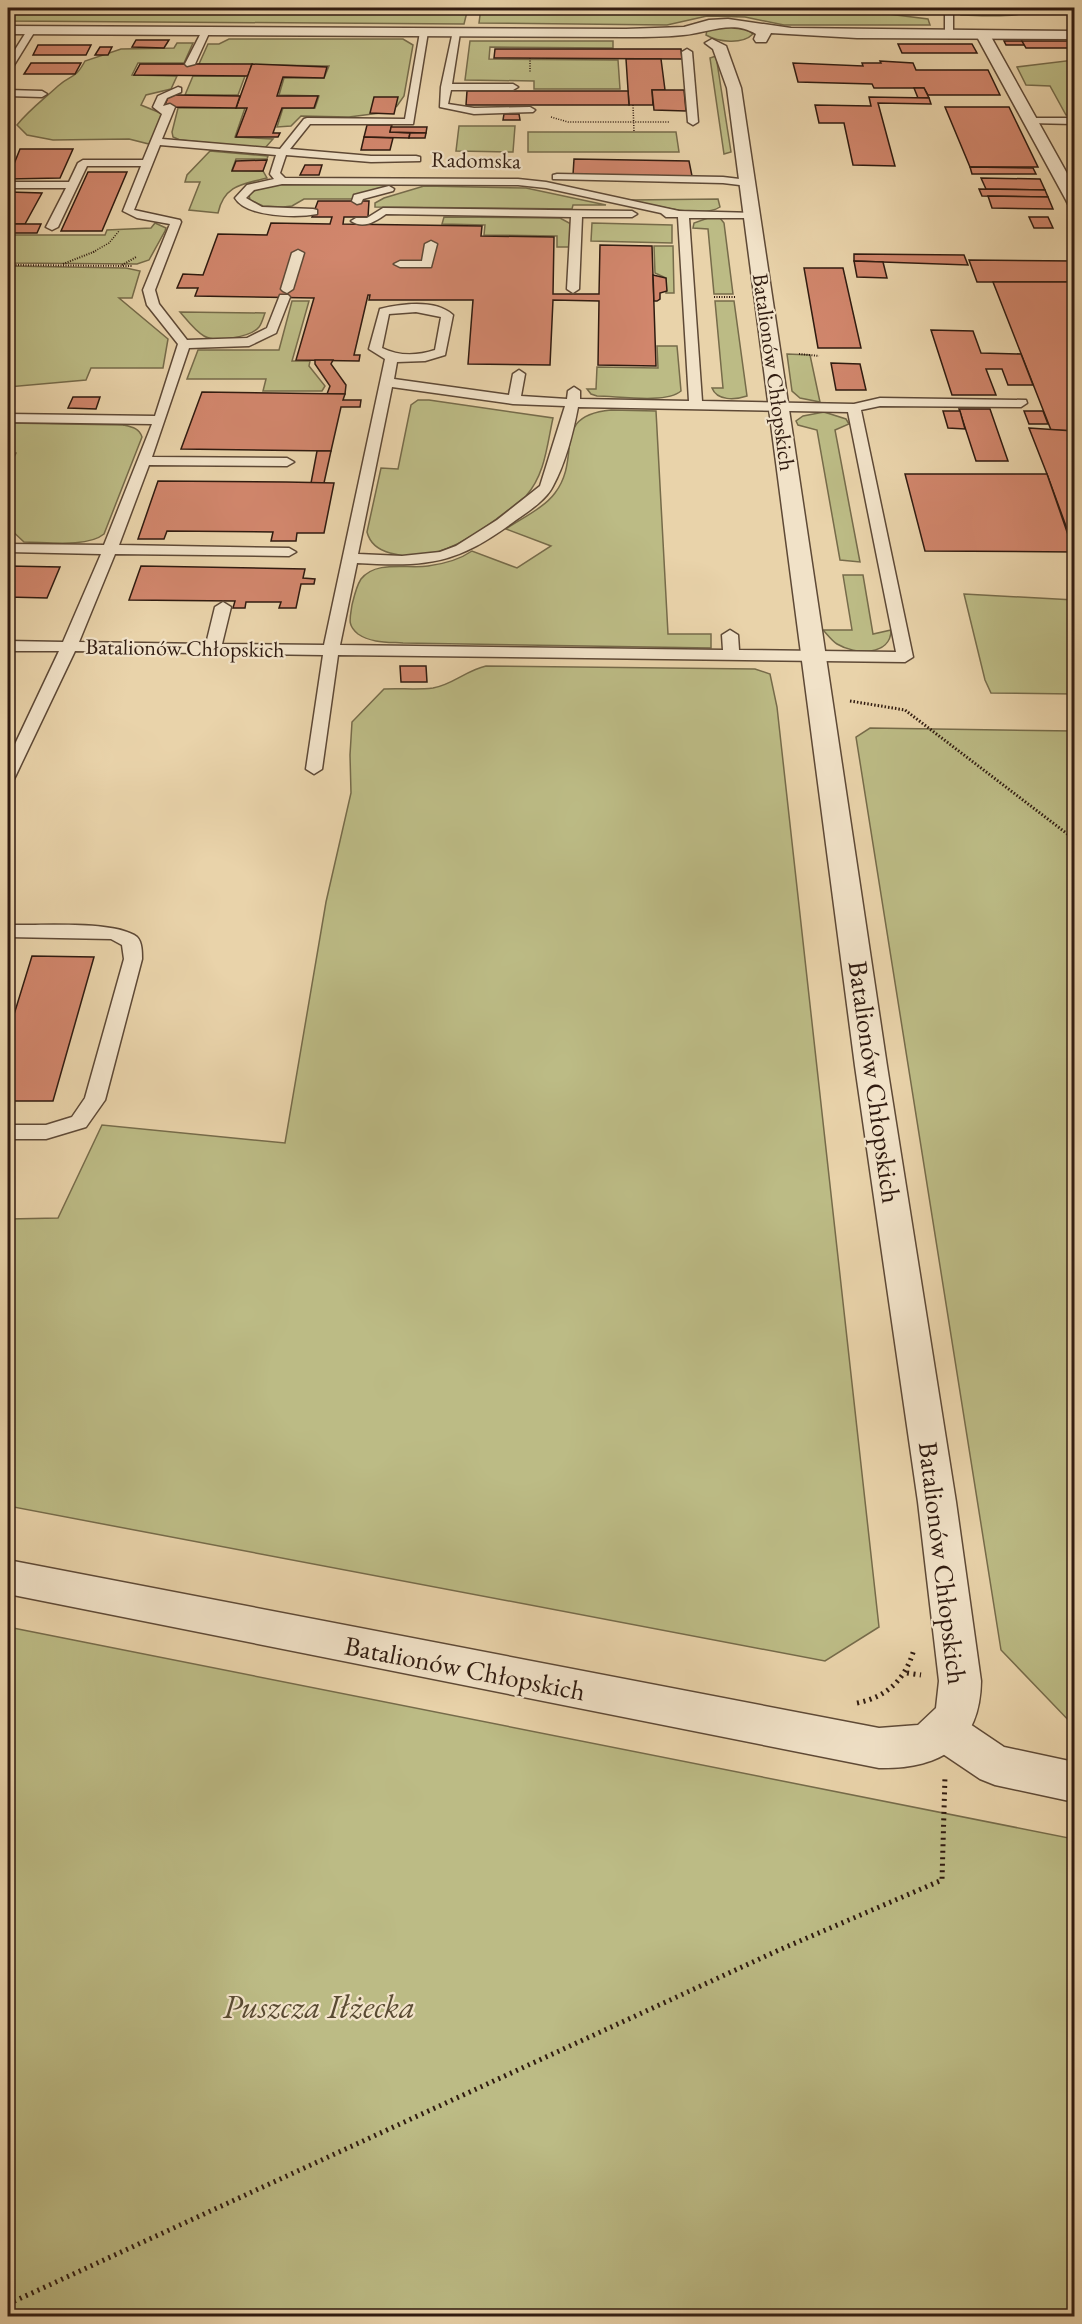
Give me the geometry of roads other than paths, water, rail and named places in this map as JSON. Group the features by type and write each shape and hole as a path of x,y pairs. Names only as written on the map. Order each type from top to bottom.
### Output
{"street":[{"path":"702,37 724,23 747,40"},
{"path":"8,30 626,33 747,40 772,36 857,34 1074,35"},
{"path":"983,35 1074,197"},
{"name":"Batalionów Chłopskich","path":"8,1578 879,1748 910,1748 928,1742 946,1732 960,1705 960,1682 937,1502 868,1043 816,656 734,88 719,46 702,37"},
{"name":"Batalionów Chłopskich","path":"734,88 747,40"},
{"path":"946,1732 995,1766 1074,1782"}],"lane":[{"path":"950,8 950,35"},
{"path":"8,68 32,30"},
{"path":"190,64 206,31"},
{"path":"282,181 275,174 277,162 282,152 307,121 409,122 424,32"},
{"path":"456,33 443,105 452,109 530,110"},
{"path":"687,52 693,122"},
{"path":"446,87 513,87"},
{"path":"179,89 163,96 158,107 169,110 128,211 141,216 176,222 170,242 149,290 153,305 184,344 249,342 272,330 298,253"},
{"path":"8,93 42,94"},
{"path":"1031,121 1074,122"},
{"name":"Radomska","path":"157,142 371,159 416,159"},
{"path":"52,227 83,164 148,163"},
{"path":"535,173 574,179 700,184 748,183"},
{"name":"Radomska","path":"313,212 260,210 243,203 240,198 251,187 282,181 537,184 681,214"},
{"path":"357,201 358,197 418,181"},
{"path":"8,185 72,186"},
{"path":"356,221 370,221 383,211 752,215"},
{"path":"434,225 436,212"},
{"path":"573,289 578,213"},
{"path":"681,214 696,406"},
{"path":"400,264 427,265 431,244"},
{"path":"399,308 435,309 447,315 441,352 424,357 392,358 375,349 384,312 399,308"},
{"name":"Batalionów Chłopskich","path":"184,344 160,420 69,647 816,656"},
{"path":"314,769 331,650 392,358"},
{"path":"513,400 517,391 519,374"},
{"path":"387,382 513,400 574,396 696,406 854,408 880,402 1021,403"},
{"path":"349,558 400,561 430,558 454,553 486,538 545,489 554,471 574,396"},
{"path":"816,656 905,657 854,408"},
{"path":"8,418 160,420"},
{"path":"144,461 287,462"},
{"path":"8,548 290,552"},
{"path":"213,648 223,607"},
{"path":"730,635 731,655"},
{"path":"8,646 69,647 8,775"},
{"path":"8,931 114,933 131,942 133,959 95,1100 79,1122 46,1132 8,1132"}],"park label":[{"name":"Puszcza Iłżecka","path":"319,2006"}]}
